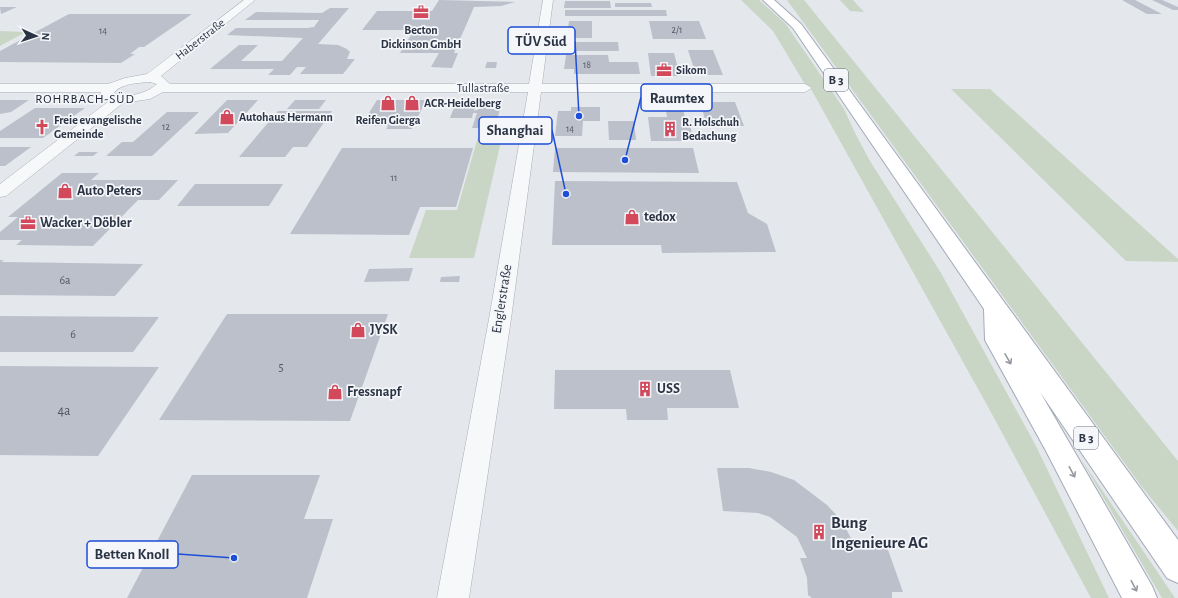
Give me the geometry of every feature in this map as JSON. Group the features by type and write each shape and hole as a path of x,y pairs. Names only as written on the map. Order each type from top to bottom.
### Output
{"main road":[{"name":"B 3","path":"768,0 797,26 1178,567"},
{"name":"B 3","path":"781,0 795,20 797,26"},
{"path":"995,308 997,340 1056,443 1140,598"}],"street":[{"name":"Haberstraße","path":"150,78 250,0"},
{"name":"Englerstraße","path":"453,598 500,318 548,0"},
{"path":"0,88 115,94 144,96 161,88 164,84 163,82 150,78 126,81 115,94 0,192"},
{"name":"Tullastraße","path":"161,88 805,88"}],"green space":[{"path":"741,0 759,0 785,23 844,109 870,161 941,273 1036,446 1109,598 1091,598 987,405 811,89 806,86 773,31"},
{"path":"787,0 804,0 1178,461 1178,531 1142,487"},
{"path":"840,0 853,0 864,12 850,11"},
{"path":"0,31 26,32 0,46"},
{"path":"951,89 990,89 1178,259 1178,262 1126,261"},
{"path":"478,137 502,137 474,258 409,258 426,210 457,210"},
{"path":"1081,459 1175,598 1162,598"}],"building":[{"path":"439,0 515,2 501,6 474,7 454,53 458,53 452,68 431,67 439,53 400,53 414,30 362,30 377,11 432,11"},
{"path":"1122,0 1135,0 1162,14 1147,14"},
{"path":"1152,0 1162,0 1178,7 1178,10 1173,10"},
{"path":"565,1 610,1 611,8 564,8"},
{"path":"615,3 651,3 652,7 615,7"},
{"path":"0,7 17,7 1,14"},
{"path":"330,8 349,8 318,44 338,45 350,52 347,59 355,59 343,74 300,74 306,67 297,67 290,75 268,75 274,69 210,69 239,45 258,45 241,61 282,61 303,38 227,35 236,28 307,28 314,27 319,20 245,20 256,12 322,13"},
{"path":"565,10 666,10 667,16 565,16"},
{"path":"69,14 192,14 144,47 139,47 130,54 135,54 121,63 0,62 0,51"},
{"path":"569,21 592,21 592,38 567,38"},
{"path":"649,21 699,21 706,39 653,39"},
{"path":"566,42 618,42 619,51 566,51"},
{"path":"688,50 713,50 723,75 696,75"},
{"path":"648,53 674,53 680,76 651,76"},
{"path":"566,55 608,55 609,62 638,62 640,74 574,74 574,69 564,69"},
{"path":"487,62 497,62 496,68 485,68"},
{"path":"0,100 29,100 11,112 0,114"},
{"name":"Autohaus Hermann","path":"227,100 258,100 228,133 194,134"},
{"path":"295,100 326,100 319,109 287,109"},
{"path":"377,100 426,100 412,129 386,129 388,126 361,126"},
{"path":"457,100 478,100 474,111 484,107 487,109 500,109 495,128 472,128 477,113 473,113 472,118 450,118"},
{"name":"R. Holschuh Bedachung","path":"659,100 681,100 685,118 688,118 694,141 651,141 648,117 667,117 666,111 661,111"},
{"path":"700,102 735,102 744,126 707,126"},
{"path":"571,107 600,107 600,121 583,121 582,136 555,136 558,111 571,111"},
{"path":"35,108 85,108 43,138 0,138 0,131"},
{"path":"278,111 332,111 307,147 293,147 285,157 239,157"},
{"path":"167,112 199,112 152,156 106,156 122,142 133,142"},
{"path":"608,121 634,121 636,140 609,140"},
{"path":"0,147 31,147 5,166 0,166"},
{"path":"342,148 473,148 456,207 420,207 409,235 290,234"},
{"path":"555,148 693,148 699,173 553,172"},
{"path":"79,152 98,152 93,156 74,156"},
{"path":"62,173 99,173 91,180 178,180 159,200 138,200 93,246 16,245 22,240 0,240 0,232 18,217 8,217"},
{"path":"555,181 737,182 748,213 767,224 776,252 662,253 661,245 552,245"},
{"path":"195,184 283,184 269,206 177,206"},
{"path":"0,260 4,260 1,262 143,264 115,296 0,295"},
{"path":"413,268 409,281 364,282 369,269"},
{"path":"460,276 459,282 440,282 441,277"},
{"path":"227,314 388,314 350,421 159,420"},
{"path":"0,316 159,317 133,352 0,352"},
{"path":"0,366 159,367 98,456 0,455"},
{"name":"USS","path":"555,370 730,370 739,408 667,408 668,420 627,420 626,409 554,409"},
{"name":"Bung Ingenieure AG","path":"717,468 749,468 771,472 794,480 827,505 842,521 855,546 887,547 903,592 892,592 892,598 812,598 808,595 807,578 800,558 807,558 797,537 770,517 758,513 723,511"},
{"path":"192,475 320,475 304,519 333,519 307,598 127,598"}],"place":[{"name":"Becton Dickinson GmbH","path":"421,12"},
{"name":"Sikom","path":"664,70"},
{"name":"Reifen Gierga","path":"388,103"},
{"name":"ACR-Heidelberg","path":"412,103"},
{"name":"TÜV Süd","path":"579,116"},
{"name":"Autohaus Hermann","path":"227,117"},
{"name":"Freie evangelische Gemeinde","path":"42,127"},
{"name":"R. Holschuh Bedachung","path":"670,129"},
{"name":"Raumtex","path":"625,160"},
{"name":"Auto Peters","path":"65,191"},
{"name":"Shanghai","path":"566,194"},
{"name":"tedox","path":"632,217"},
{"name":"Wacker + Döbler","path":"28,223"},
{"name":"JYSK","path":"358,330"},
{"name":"USS","path":"645,389"},
{"name":"Fressnapf","path":"335,392"},
{"name":"Bung Ingenieure AG","path":"819,532"},
{"name":"Betten Knoll","path":"234,558"}],"district":[{"name":"ROHRBACH-SÜD","path":"85,99"}]}
